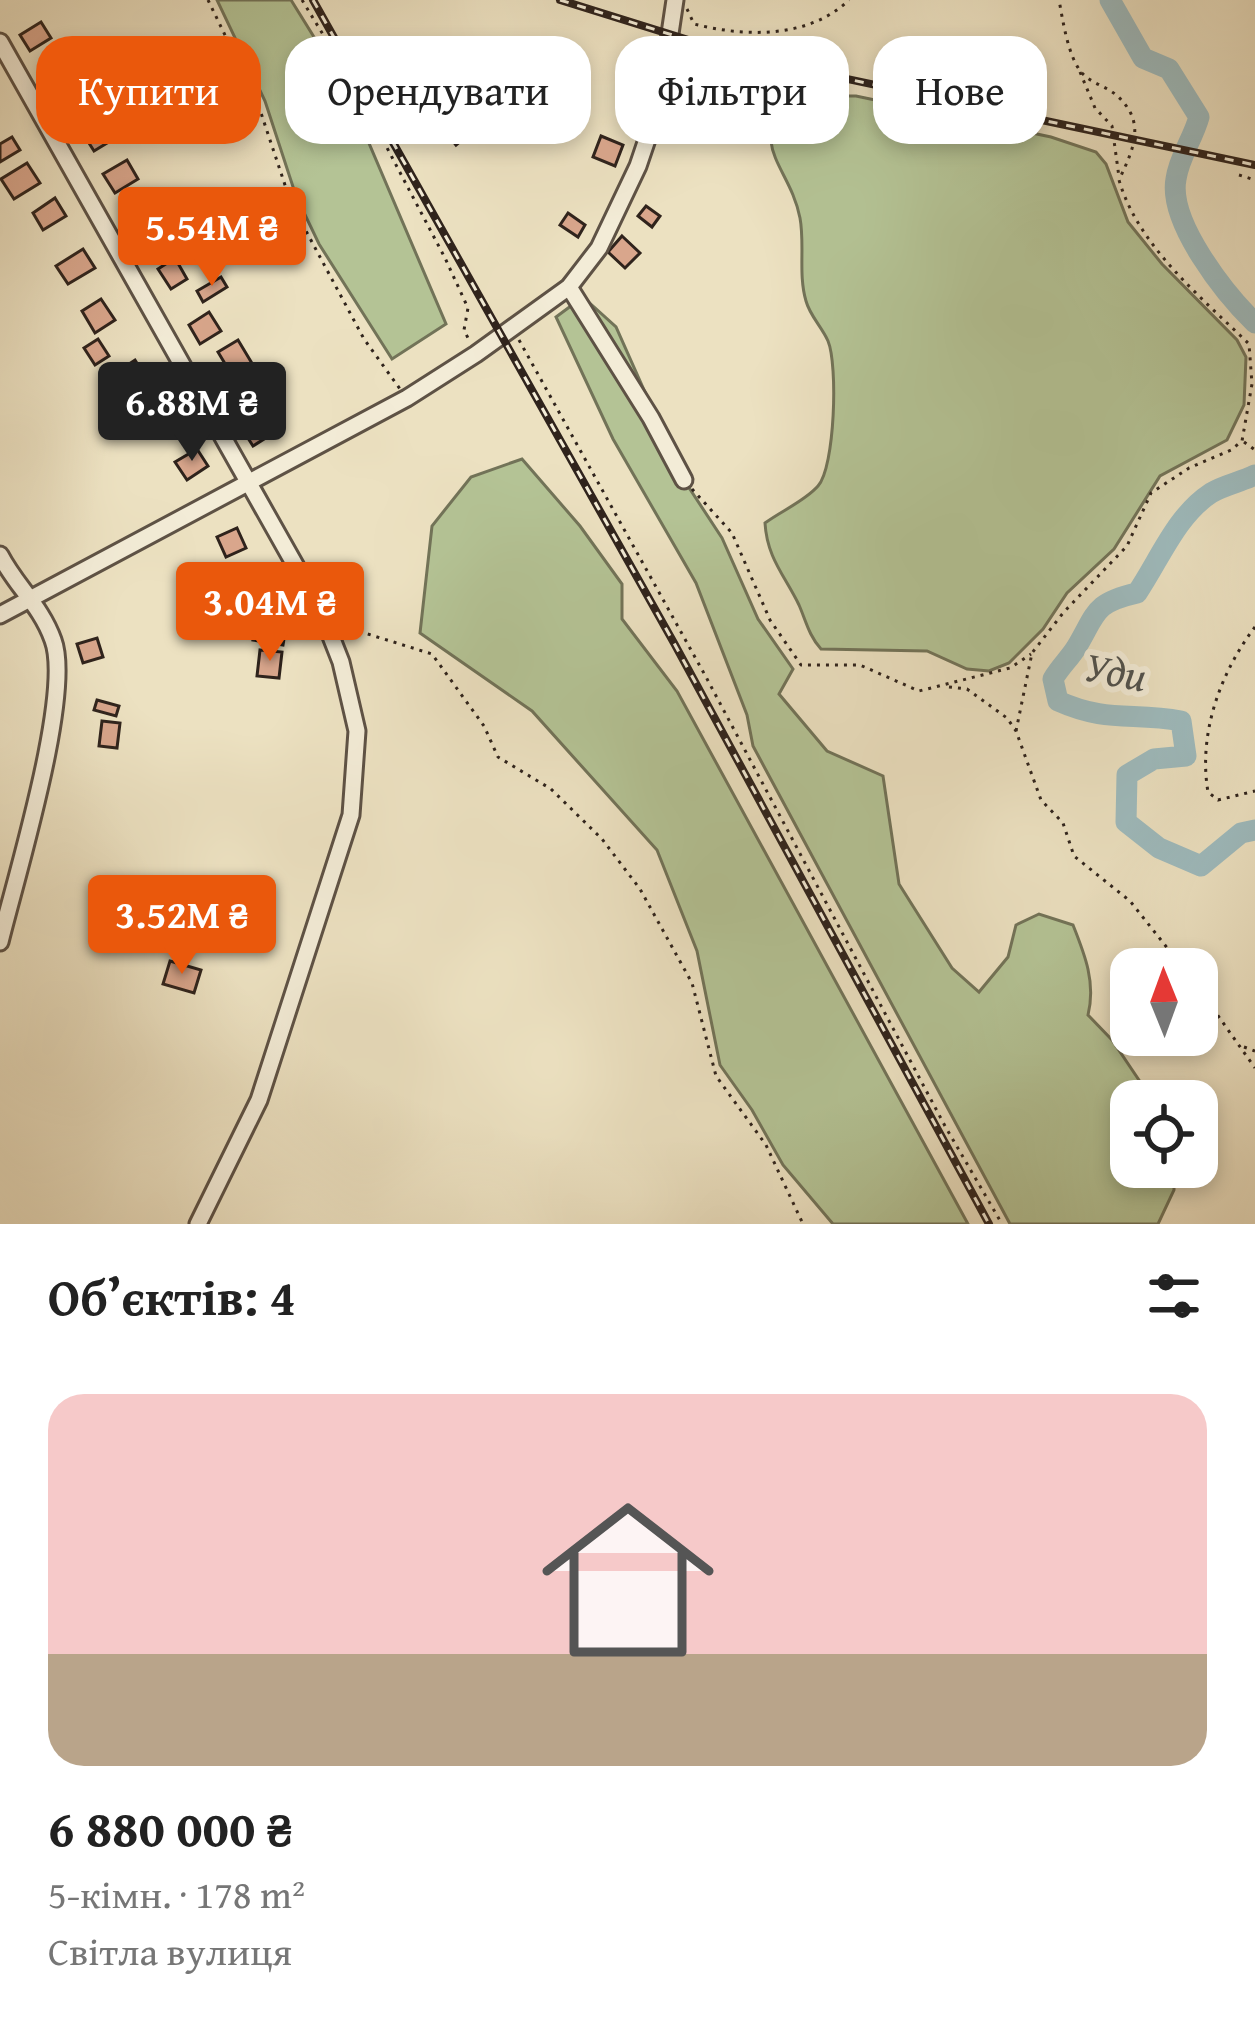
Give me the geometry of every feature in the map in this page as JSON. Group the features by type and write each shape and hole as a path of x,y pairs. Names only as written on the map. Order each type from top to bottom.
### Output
{"street":[{"path":"0,615 407,398 569,287 598,248 638,166 660,101 676,0"},
{"path":"0,42 321,611 341,662 357,731 351,815 259,1100 198,1224"},
{"path":"569,287 684,480"},
{"path":"0,555 17,587 32,597 56,645 56,715 0,942"}],"path":[{"path":"208,0 257,101 291,203 364,338 407,398"},
{"path":"302,0 355,87 445,258 468,308 464,330 476,354"},
{"path":"676,0 687,8 694,24 744,32 800,27 837,11 849,0"},
{"path":"684,480 732,533 770,620 802,664 860,665 919,691 1010,668 1032,653 1127,546 1151,493 1243,441 1252,384 1249,344 1150,242 1125,202 1112,125 1095,108 1059,0"},
{"path":"1079,70 1115,94 1132,114 1137,130 1134,149 1119,180"},
{"path":"1239,175 1255,180"},
{"path":"506,333 728,718 1002,1224"},
{"path":"1243,441 1255,449"},
{"path":"321,611 352,632 401,641 432,654 484,726 498,757 551,789 602,839 640,890 692,983 716,1076 766,1145 803,1224"},
{"path":"1255,627 1233,660 1204,735 1208,792 1218,800 1255,791"},
{"path":"1016,731 1032,653"},
{"path":"944,686 967,689 994,706 1016,731 1042,800 1063,823 1074,856 1130,901 1167,948"},
{"path":"1218,1014 1255,1068"},
{"path":"1242,1046 1255,1051"}],"green space":[{"path":"217,0 291,0 313,36 285,36 285,144 369,144 446,324 392,359 319,244 296,196 261,93 261,36 234,36"},
{"path":"849,96 856,96 873,100 873,144 1047,144 1047,136 1096,152 1106,164 1128,222 1237,340 1246,357 1244,405 1227,440 1160,476 1114,549 1067,593 1043,629 1009,663 989,671 967,669 927,651 821,649 777,566 765,523 806,496 824,475 833,415 833,371 828,341 806,301 800,218 772,146 849,144"},
{"path":"583,297 616,327 684,480 722,538 758,619 793,669 779,694 827,751 883,776 899,884 952,968 979,992 1008,957 1016,925 1039,914 1073,925 1090,980 1088,1015 1110,1038 1110,1056 1123,1056 1139,1080 1110,1080 1110,1188 1174,1188 1158,1224 1010,1224 753,746 747,715 696,583 613,439 556,317"},
{"path":"522,459 622,584 622,619 677,691 968,1224 833,1224 783,1165 720,1065 697,951 657,850 532,711 420,633 432,526 471,477"}],"building":[{"path":"41,22 50,36 36,36 36,47 30,51 20,35"},
{"path":"601,136 623,145 615,166 593,157"},
{"path":"12,137 20,150 0,162 0,144"},
{"path":"127,160 138,179 115,193 103,174"},
{"path":"27,163 40,183 14,199 1,179"},
{"path":"55,198 66,216 43,230 33,213"},
{"path":"646,206 660,216 652,227 638,216"},
{"path":"568,213 585,225 578,237 560,225"},
{"path":"158,217 170,235 148,248 136,230"},
{"path":"622,236 640,253 625,268 608,252"},
{"path":"83,249 95,268 68,284 56,266"},
{"path":"175,258 187,279 171,289 158,269"},
{"path":"221,277 227,287 203,302 197,291"},
{"path":"101,299 115,320 95,333 82,311"},
{"path":"209,312 221,331 200,344 189,325"},
{"path":"98,339 109,356 95,365 84,348"},
{"path":"238,340 253,365 233,377 218,352"},
{"path":"135,360 148,381 130,392 117,372"},
{"path":"165,398 174,413 151,427 141,412"},
{"path":"259,412 272,434 253,446 239,424"},
{"path":"197,449 208,466 187,480 175,462"},
{"path":"237,528 246,548 226,557 217,537"},
{"path":"256,628 285,633 283,645 253,640"},
{"path":"97,638 103,657 83,663 77,644"},
{"path":"260,650 282,652 279,678 257,676"},
{"path":"97,700 119,706 116,716 94,710"},
{"path":"102,721 120,723 117,748 99,746"},
{"path":"170,961 201,970 194,993 163,984"}],"waterway":[{"name":"Уди","path":"1110,0 1143,58 1169,69 1199,117 1176,179 1181,216 1201,256 1255,323"},
{"name":"Уди","path":"1255,475 1216,490 1199,503 1178,526 1137,593 1098,611 1053,679 1058,701 1075,708 1181,721 1186,756 1154,759 1127,775 1126,822 1159,848 1201,866 1241,833 1255,830"}],"railway":[{"path":"313,0 674,643 989,1224"},
{"path":"560,0 743,57 1255,165"}]}
